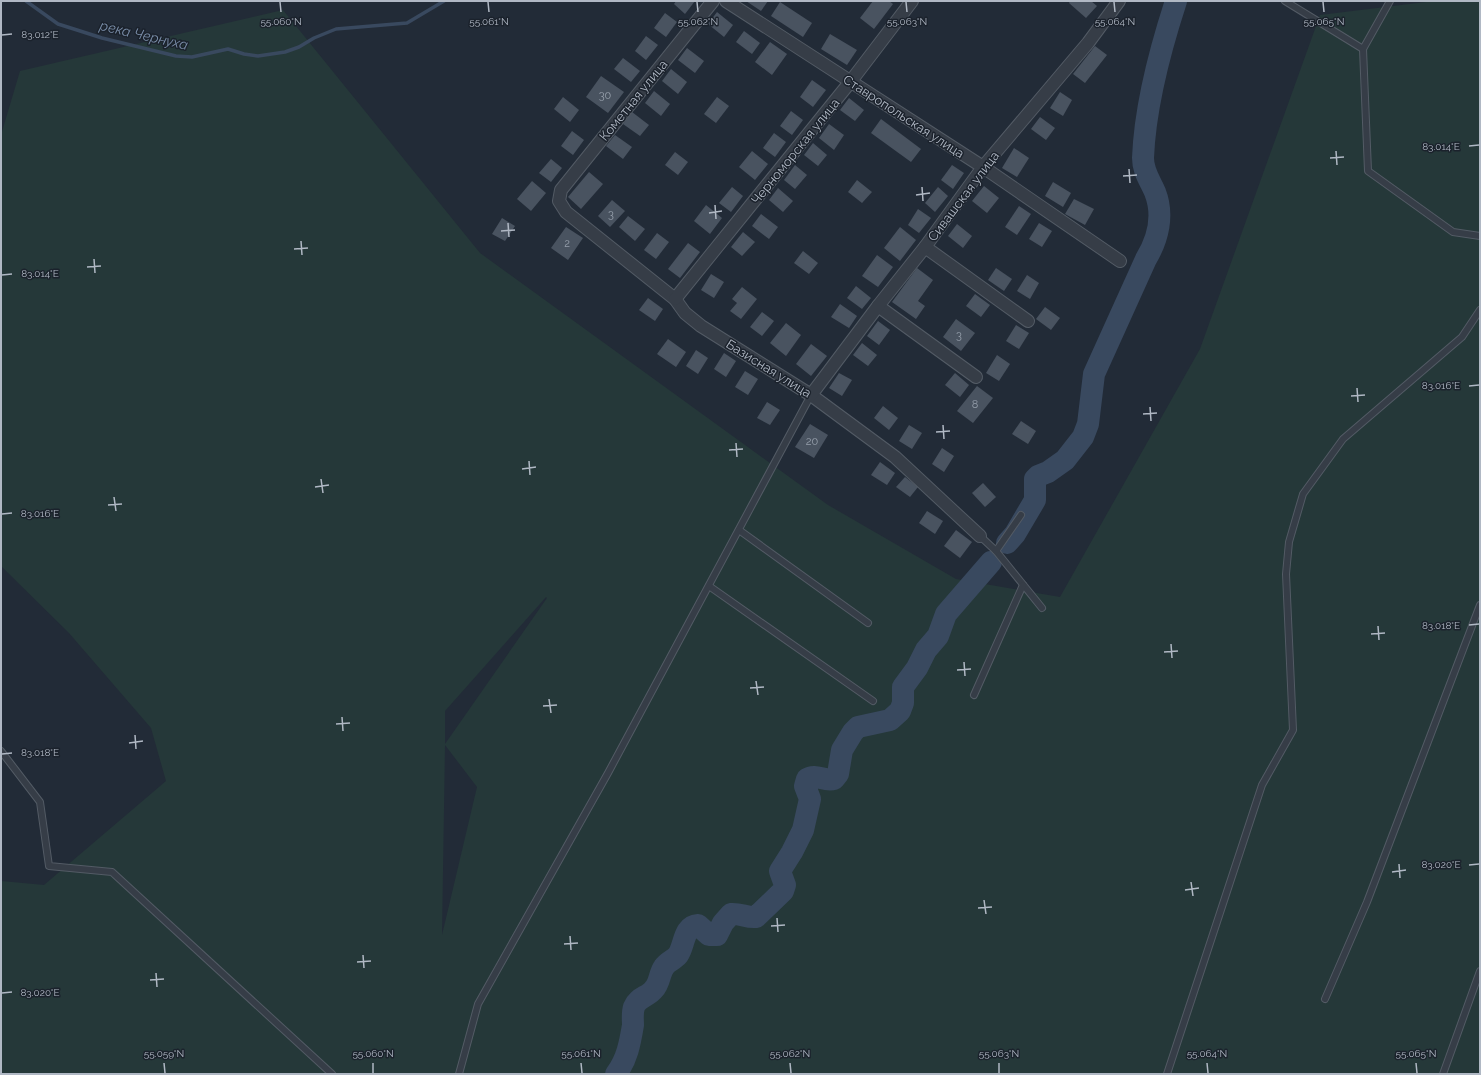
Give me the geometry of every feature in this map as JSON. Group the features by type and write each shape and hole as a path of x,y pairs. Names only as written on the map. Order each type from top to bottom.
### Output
{"street":[{"name":"Кометная улица","path":"559,201 561,190 713,1"},
{"name":"Ставропольская улица","path":"726,1 983,167 1120,261"},
{"name":"Черноморская улица","path":"675,299 851,81 912,1"},
{"name":"Сивашская улица","path":"811,395 878,306 925,247 983,167 1088,43 1115,2"},
{"name":"Базисная улица","path":"559,201 566,212 675,299 685,313 701,326 811,395 895,458 980,536"},
{"path":"925,247 1028,321"},
{"path":"878,306 976,376"}],"lane":[{"path":"1285,1 1362,49"},
{"path":"1390,1 1362,49 1368,171 1453,232 1480,236"},
{"path":"1167,1074 1262,786 1293,730 1286,574 1289,542 1302,494 1343,439 1462,337 1480,310"},
{"path":"459,1074 478,1004 608,773 811,395"},
{"path":"996,551 1021,515"},
{"path":"739,530 868,623"},
{"path":"980,536 996,551 1042,608"},
{"path":"974,695 1023,585"},
{"path":"709,586 873,701"},
{"path":"1325,1000 1367,902 1480,606"},
{"path":"1,751 40,802 49,866 112,872 332,1074"},
{"path":"1443,1074 1480,971"}],"shaded area":[{"path":"1434,1 1480,1 1480,1074 1,1074 1,881 44,885 166,781 151,728 69,633 1,566 1,135 20,71 283,10 480,253 828,505 956,579 1060,597 1200,349 1320,15","holes":["546,597 547,598 445,744 445,711","445,745 477,787 442,935"]}],"building":[{"path":"676,1 695,1 685,14 674,4"},
{"path":"746,1 768,1 761,11"},
{"path":"873,1 889,1 893,4 874,29 860,18"},
{"path":"1070,1 1091,1 1097,6 1086,18 1069,3"},
{"path":"780,2 812,23 803,37 771,16"},
{"path":"717,12 733,25 724,37 708,24"},
{"path":"665,13 677,22 666,37 654,28"},
{"path":"744,31 760,43 752,54 736,42"},
{"path":"830,34 857,50 847,65 821,49"},
{"path":"646,36 658,45 646,60 635,51"},
{"path":"770,42 787,54 772,75 755,62"},
{"path":"1095,46 1107,55 1085,83 1073,74"},
{"path":"687,48 704,61 695,73 678,60"},
{"path":"623,58 640,71 631,82 614,69"},
{"path":"671,69 687,82 678,94 662,81"},
{"path":"601,76 624,92 608,113 586,97"},
{"path":"812,80 826,90 813,107 800,97"},
{"path":"654,91 670,104 661,116 645,103"},
{"path":"1060,92 1072,100 1063,116 1050,108"},
{"path":"563,97 579,110 570,122 554,109"},
{"path":"717,97 729,106 716,123 704,114"},
{"path":"849,98 864,110 855,121 840,110"},
{"path":"791,111 803,120 792,135 780,126"},
{"path":"632,112 649,125 640,136 623,124"},
{"path":"1040,117 1055,128 1046,140 1031,129"},
{"path":"881,119 921,149 911,162 871,133"},
{"path":"829,124 844,135 834,150 819,138"},
{"path":"572,131 584,140 573,155 561,146"},
{"path":"774,133 786,142 775,157 763,148"},
{"path":"615,135 632,147 623,159 606,146"},
{"path":"813,143 827,155 818,166 804,155"},
{"path":"1014,148 1029,158 1017,177 1002,168"},
{"path":"752,151 768,164 755,180 739,167"},
{"path":"675,152 688,162 678,175 665,165"},
{"path":"551,159 562,168 551,182 539,173"},
{"path":"795,165 807,175 795,189 784,180"},
{"path":"952,165 964,173 953,189 941,180"},
{"path":"589,172 603,184 581,209 568,197"},
{"path":"857,180 872,192 862,203 848,192"},
{"path":"532,181 546,193 531,211 517,199"},
{"path":"1053,182 1071,193 1063,207 1045,196"},
{"path":"984,186 999,198 987,213 972,201"},
{"path":"732,187 743,196 731,212 719,203"},
{"path":"938,187 948,196 935,212 925,203"},
{"path":"778,188 793,201 783,212 769,200"},
{"path":"1074,199 1094,209 1085,225 1065,214"},
{"path":"612,200 625,211 610,227 598,216"},
{"path":"706,205 722,218 710,234 694,221"},
{"path":"1019,206 1031,214 1017,235 1005,227"},
{"path":"918,209 931,218 919,233 908,225"},
{"path":"761,214 778,227 769,239 752,226"},
{"path":"628,216 645,229 635,241 619,227"},
{"path":"502,218 515,226 505,241 492,234"},
{"path":"1039,223 1052,231 1042,247 1029,239"},
{"path":"957,224 972,236 963,248 948,236"},
{"path":"566,227 583,238 568,260 551,248"},
{"path":"900,227 916,240 900,261 884,248"},
{"path":"743,232 755,242 742,256 731,247"},
{"path":"657,233 669,242 656,259 644,250"},
{"path":"688,243 700,252 680,278 668,269"},
{"path":"803,251 818,263 809,274 794,263"},
{"path":"877,255 893,267 878,287 862,276"},
{"path":"917,268 933,280 918,301 925,306 916,319 892,302"},
{"path":"996,268 1012,279 1004,291 988,280"},
{"path":"711,274 724,282 714,298 701,290"},
{"path":"1027,275 1039,283 1030,299 1017,291"},
{"path":"856,286 871,298 862,309 847,298"},
{"path":"742,287 757,299 741,319 730,311 737,303 732,299"},
{"path":"975,294 990,305 981,317 966,306"},
{"path":"648,298 663,309 655,321 639,310"},
{"path":"840,304 857,316 849,328 831,317"},
{"path":"1045,307 1060,318 1051,330 1036,319"},
{"path":"762,312 774,321 762,336 750,327"},
{"path":"956,319 975,333 961,351 943,337"},
{"path":"878,321 890,330 879,345 867,336"},
{"path":"786,323 801,335 786,356 770,343"},
{"path":"1016,325 1029,333 1019,349 1006,341"},
{"path":"668,339 686,352 676,367 657,354"},
{"path":"862,343 877,355 868,366 853,355"},
{"path":"811,344 827,356 811,376 796,364"},
{"path":"696,350 708,358 698,374 686,366"},
{"path":"724,353 736,361 726,377 714,369"},
{"path":"997,355 1010,364 999,381 986,373"},
{"path":"745,371 758,379 748,395 735,387"},
{"path":"839,373 852,380 842,396 829,388"},
{"path":"955,373 969,385 960,397 945,385"},
{"path":"977,386 993,398 973,423 957,411"},
{"path":"767,402 780,410 770,425 757,418"},
{"path":"883,406 898,418 889,430 874,418"},
{"path":"1021,421 1036,431 1028,444 1012,434"},
{"path":"810,424 828,435 814,458 795,447"},
{"path":"909,425 922,433 912,449 899,441"},
{"path":"942,448 954,456 944,472 932,464"},
{"path":"880,462 895,473 887,485 871,475"},
{"path":"905,477 918,487 910,497 896,487"},
{"path":"983,483 996,497 985,507 972,493"},
{"path":"927,511 943,521 935,534 919,523"},
{"path":"956,530 972,542 960,558 944,546"}],"waterway":[{"name":"река Чернуха","path":"26,1 58,24 102,38 176,56 192,57 228,49 244,54 258,56 285,52 336,29 407,23 444,1"},
{"path":"1007,543 1015,534 1035,500 1035,479 1065,460 1083,437 1088,424 1094,374 1154,243 1158,227 1159,209 1155,192 1144,168 1144,138 1154,78 1176,1"},
{"path":"616,1074 623,1063 629,1045 633,1025 634,1007 638,1001 652,992 656,987 664,967 678,955 687,932 693,926 698,925 709,935 717,935 723,923 731,914 756,917 783,891 785,885 780,871 803,830 810,799 805,786 807,779 810,777 830,780 834,779 838,774 842,750 853,732 858,727 890,720 900,711 903,703 903,687 917,668 926,650 938,636 946,614 991,562"}]}
